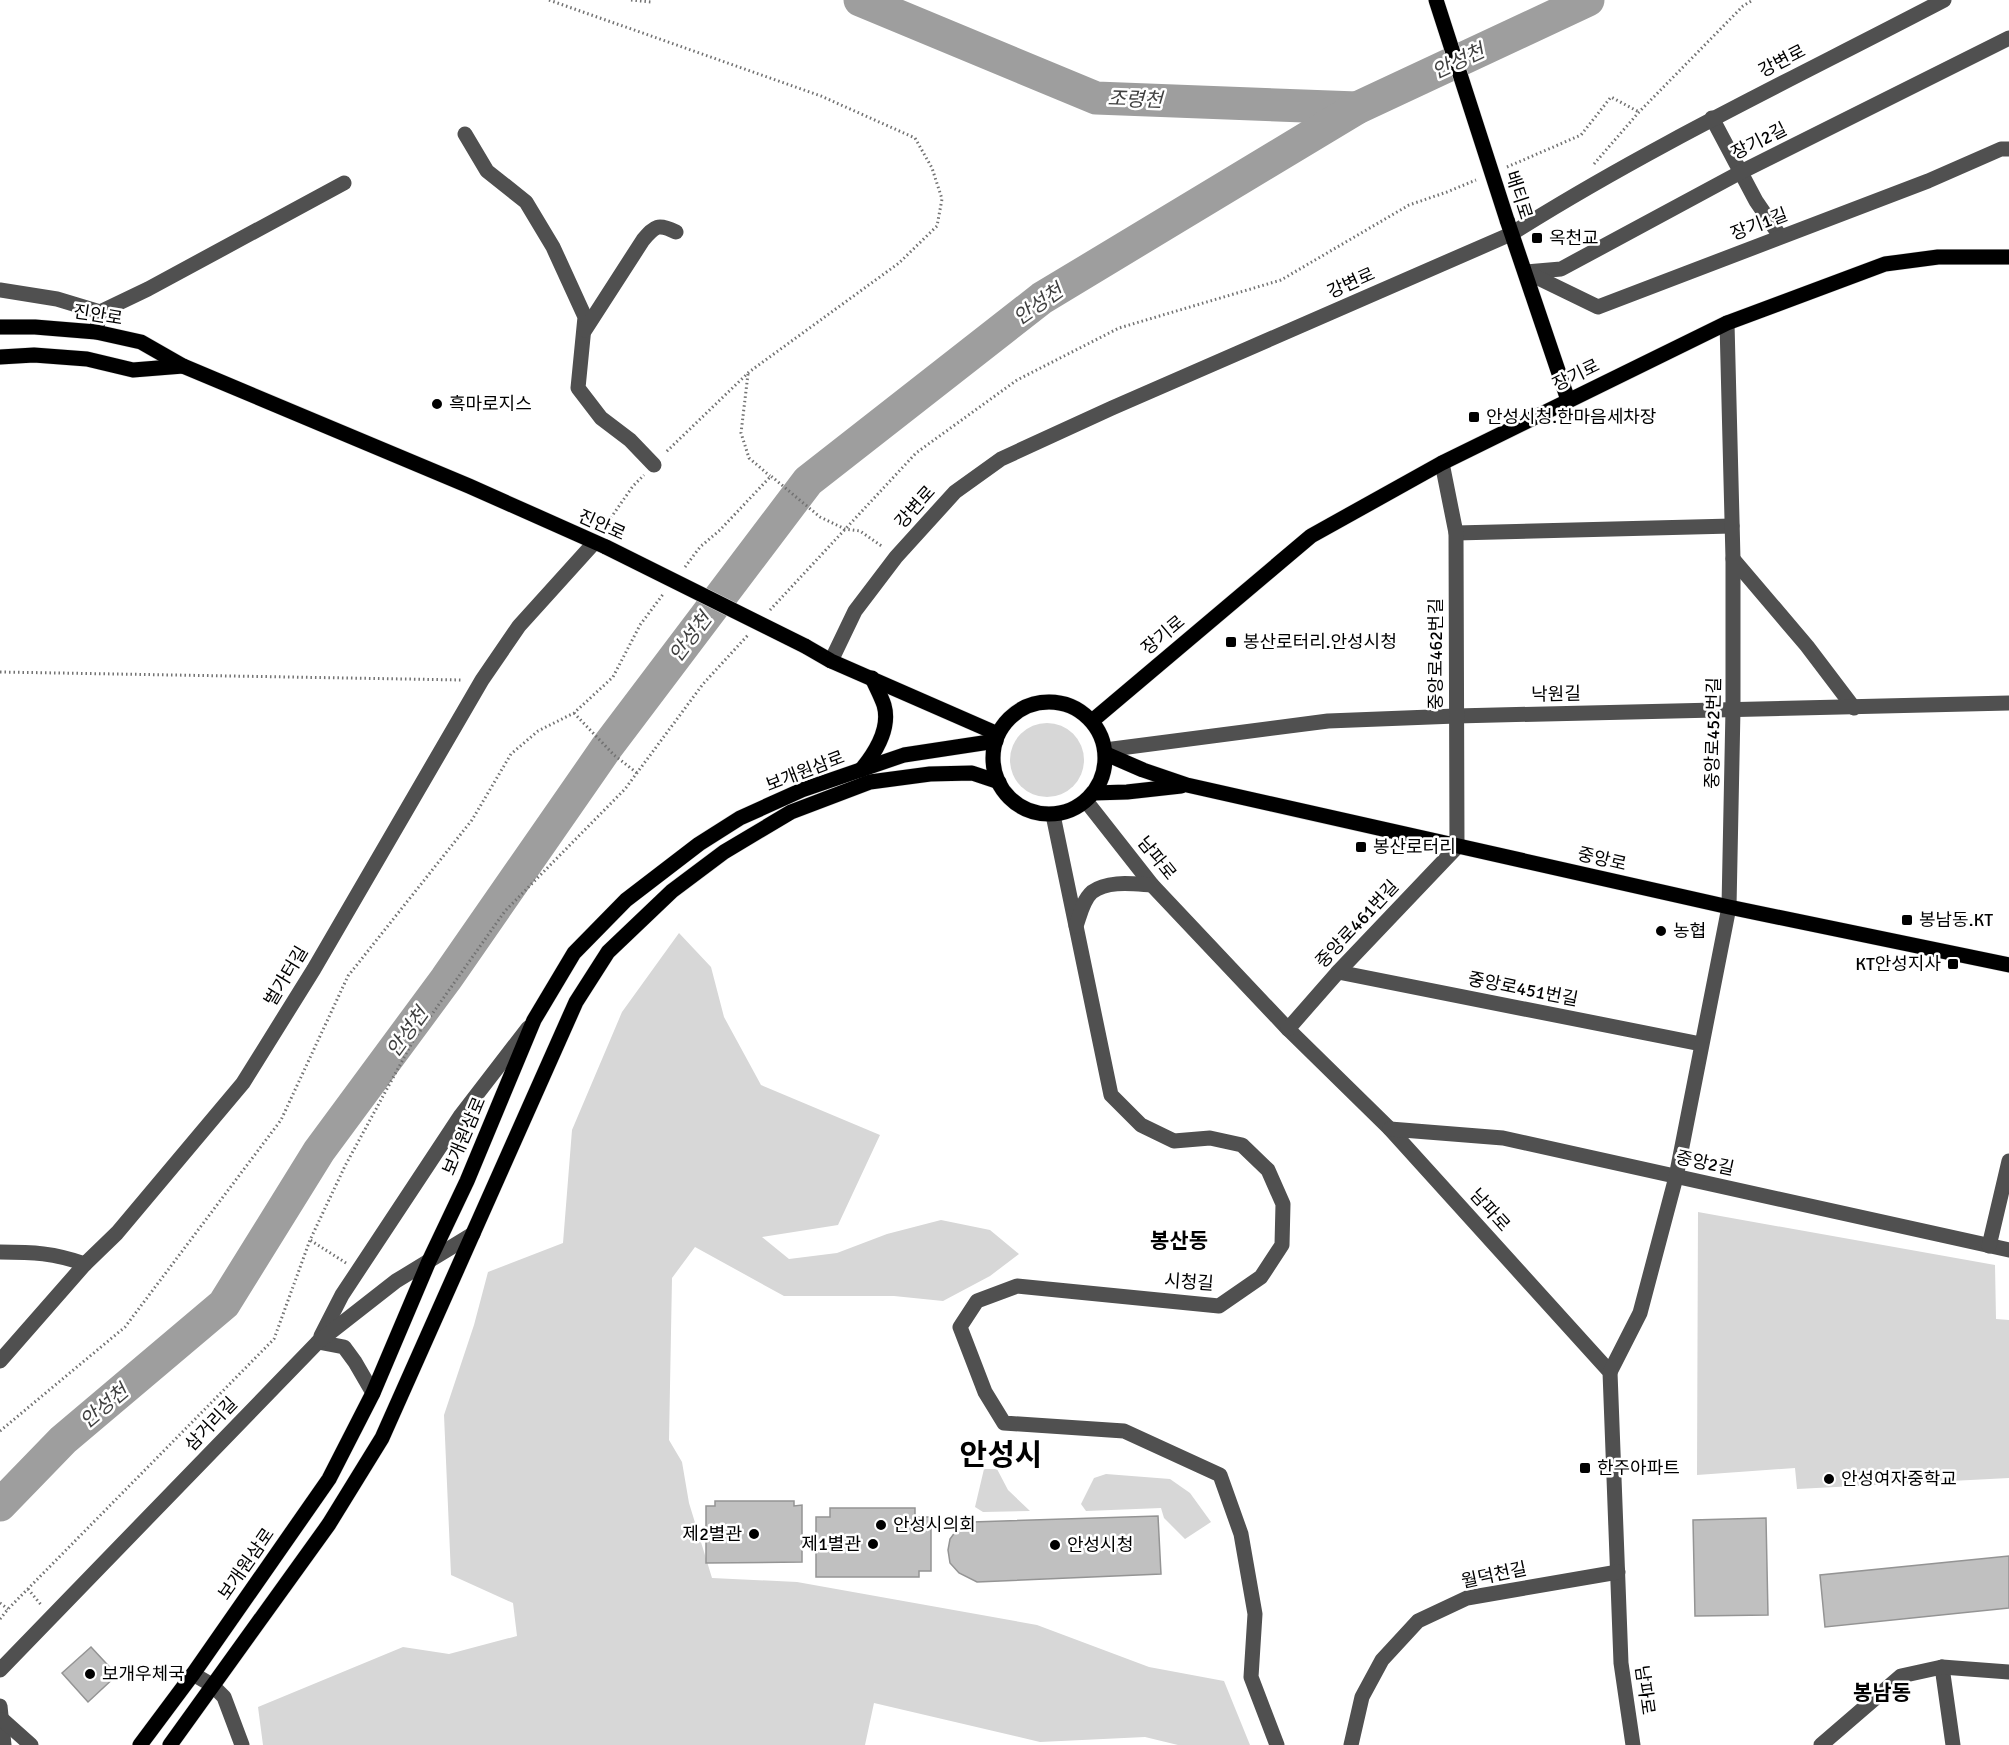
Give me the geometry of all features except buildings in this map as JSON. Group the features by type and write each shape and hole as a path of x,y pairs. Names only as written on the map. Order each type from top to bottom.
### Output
{"main road":[{"name":"배티로","path":"1436,0 1509,227 1568,400"},
{"name":"장기로","path":"1092,721 1311,536 1442,463 1727,323 1885,264 1938,257 2009,257"},
{"name":"진안로","path":"0,327 35,327 96,332 141,342 183,366 469,486 600,545 831,661 997,737"},
{"name":"진안로","path":"0,357 34,355 87,359 133,370 183,366"},
{"path":"861,770 884,733 885,707 872,678"},
{"path":"1044,702 1061,703 1078,710 1092,721 1101,736 1106,752 1104,771 1098,788 1090,797 1071,811 1053,815 1034,813 1016,804 1002,791 994,773 993,753 997,737 1009,718 1025,707 1044,702"},
{"name":"보개원삼로","path":"140,1745 193,1674 329,1479 373,1393 429,1261 467,1181 534,1020 574,953 626,900 699,843 740,818 802,790 904,755 997,737"},
{"name":"중앙로","path":"1106,752 1143,770 1187,785 1729,908 2009,966"},
{"name":"보개원삼로","path":"170,1745 329,1524 382,1438 576,1002 608,952 672,891 724,852 791,812 870,782 930,774 972,773 999,783"},
{"name":"중앙로","path":"1090,797 1187,785"}],"street":[{"name":"강변로","path":"831,661 855,611 896,557 956,492 1000,459 1560,203 1712,118 1944,0"},
{"name":"장기2길","path":"1526,272 1561,269 1741,172 2009,38"},
{"path":"1712,118 1756,201 1780,236"},
{"path":"465,134 487,171 526,202 553,247 585,317 578,388 602,418 630,440 654,465"},
{"name":"장기1길","path":"1526,272 1598,307 1928,181 2001,149 2009,149"},
{"path":"0,290 57,299 100,312 148,289 344,183"},
{"path":"583,332 643,240 654,228 664,226 676,232"},
{"path":"96,332 100,312"},
{"name":"중앙로452번길","path":"1727,323 1734,709 1729,908"},
{"name":"중앙로462번길","path":"1442,463 1456,533 1457,847"},
{"path":"1456,533 1732,526"},
{"name":"벌가터길","path":"0,1360 85,1264 117,1233 243,1083 314,969 482,680 519,626 600,545"},
{"path":"1733,559 1807,645 1854,708"},
{"name":"낙원길","path":"1106,752 1328,721 2009,703"},
{"name":"남파로","path":"1090,797 1152,885 1288,1029 1390,1129 1610,1372 1621,1663 1633,1745"},
{"name":"시청길","path":"1053,815 1111,1095 1141,1125 1174,1141 1210,1138 1242,1145 1268,1170 1283,1204 1282,1245 1261,1277 1219,1306 1017,1286 977,1301 960,1326 985,1392 1004,1423 1124,1431 1220,1475 1240,1534 1255,1614 1251,1677 1277,1745"},
{"name":"중앙로461번길","path":"1288,1029 1338,972 1457,847"},
{"path":"1076,926 1085,902 1092,893 1105,886 1152,885"},
{"path":"1610,1372 1640,1314 1676,1176 1729,908"},
{"name":"중앙로451번길","path":"1338,972 1701,1044"},
{"path":"373,1393 344,1347 318,1342 353,1279 461,1115 534,1020"},
{"name":"중앙2길","path":"1390,1129 1503,1138 2009,1250"},
{"path":"1989,1246 2009,1161"},
{"name":"삼거리길","path":"0,1670 318,1342 396,1281 473,1234"},
{"path":"0,1252 39,1252 66,1257 85,1264"},
{"name":"월덕천길","path":"1351,1745 1362,1697 1382,1660 1418,1621 1467,1598 1618,1572"},
{"path":"1821,1745 1901,1676 1942,1667 2009,1672"},
{"path":"1942,1667 1953,1745"},
{"path":"193,1674 212,1685 224,1697 242,1745"},
{"path":"1,1713 4,1745"},
{"path":"1,1713 31,1745"}],"path":[{"path":"549,0 831,101 915,138 932,168 942,199 937,226 899,263 748,372 633,486 600,545"},
{"path":"570,8 571,0"},
{"path":"631,0 651,2 652,0"},
{"path":"1589,170 1639,112 1743,6 1753,0"},
{"path":"748,372 741,433 749,458 820,517 845,529 860,531 896,557"},
{"path":"680,573 700,547 720,530 771,476"},
{"path":"0,1431 124,1327 281,1120 348,976 472,820 511,754 538,732 574,713 614,677 640,625 667,590"},
{"path":"0,672 482,680"},
{"path":"574,713 615,755 638,773"},
{"path":"0,1619 274,1340 310,1240"},
{"path":"28,1589 50,1616"},
{"path":"0,1603 8,1609"}],"shaded area":[{"path":"1040,723 1054,723 1068,729 1078,739 1084,753 1084,767 1078,781 1068,791 1054,797 1040,797 1026,791 1016,781 1010,767 1010,753 1016,739 1026,729"},
{"path":"679,933 711,967 724,1017 761,1085 880,1135 838,1225 762,1237 789,1259 837,1253 887,1234 941,1220 990,1230 1019,1254 990,1276 943,1301 894,1296 784,1296 695,1247 672,1278 669,1440 682,1462 689,1503 712,1578 797,1582 1037,1625 1149,1667 1224,1681 1250,1745 1178,1745 1145,1737 1040,1742 874,1703 865,1745 263,1745 258,1707 403,1647 449,1654 517,1636 513,1603 451,1575 444,1415 474,1325 488,1272 563,1243 572,1130 622,1012"},
{"path":"1698,1212 1995,1265 1996,1319 2009,1320 2009,1478 1797,1489 1795,1468 1697,1475"},
{"path":"984,1469 997,1469 1008,1490 1030,1511 983,1512 975,1507"},
{"path":"1106,1474 1170,1479 1190,1493 1211,1522 1185,1539 1164,1518 1161,1508 1086,1511 1081,1504 1094,1478"}],"waterway":[{"name":"조령천","path":"860,0 1096,98 1357,108"},
{"name":"안성천","path":"0,1505 63,1440 224,1304 319,1151 446,979 607,747 808,481 1042,298 1357,108 1588,0"}],"place":[{"name":"옥천교","path":"1537,238"},
{"name":"흑마로지스","path":"437,404"},
{"name":"안성시청.한마음세차장","path":"1474,417"},
{"name":"봉산로터리.안성시청","path":"1231,642"},
{"name":"봉산로터리","path":"1361,847"},
{"name":"봉남동.KT","path":"1907,920"},
{"name":"농협","path":"1661,931"},
{"name":"KT안성지사","path":"1953,964"},
{"name":"한주아파트","path":"1585,1468"},
{"name":"안성여자중학교","path":"1829,1479"},
{"name":"안성시의회","path":"881,1525"},
{"name":"제2별관","path":"754,1534"},
{"name":"제1별관","path":"873,1544"},
{"name":"안성시청","path":"1055,1545"},
{"name":"보개우체국","path":"90,1674"}],"district":[{"name":"봉산동","path":"1179,1241"},
{"name":"안성시","path":"1001,1455"},
{"name":"봉남동","path":"1882,1693"}]}
